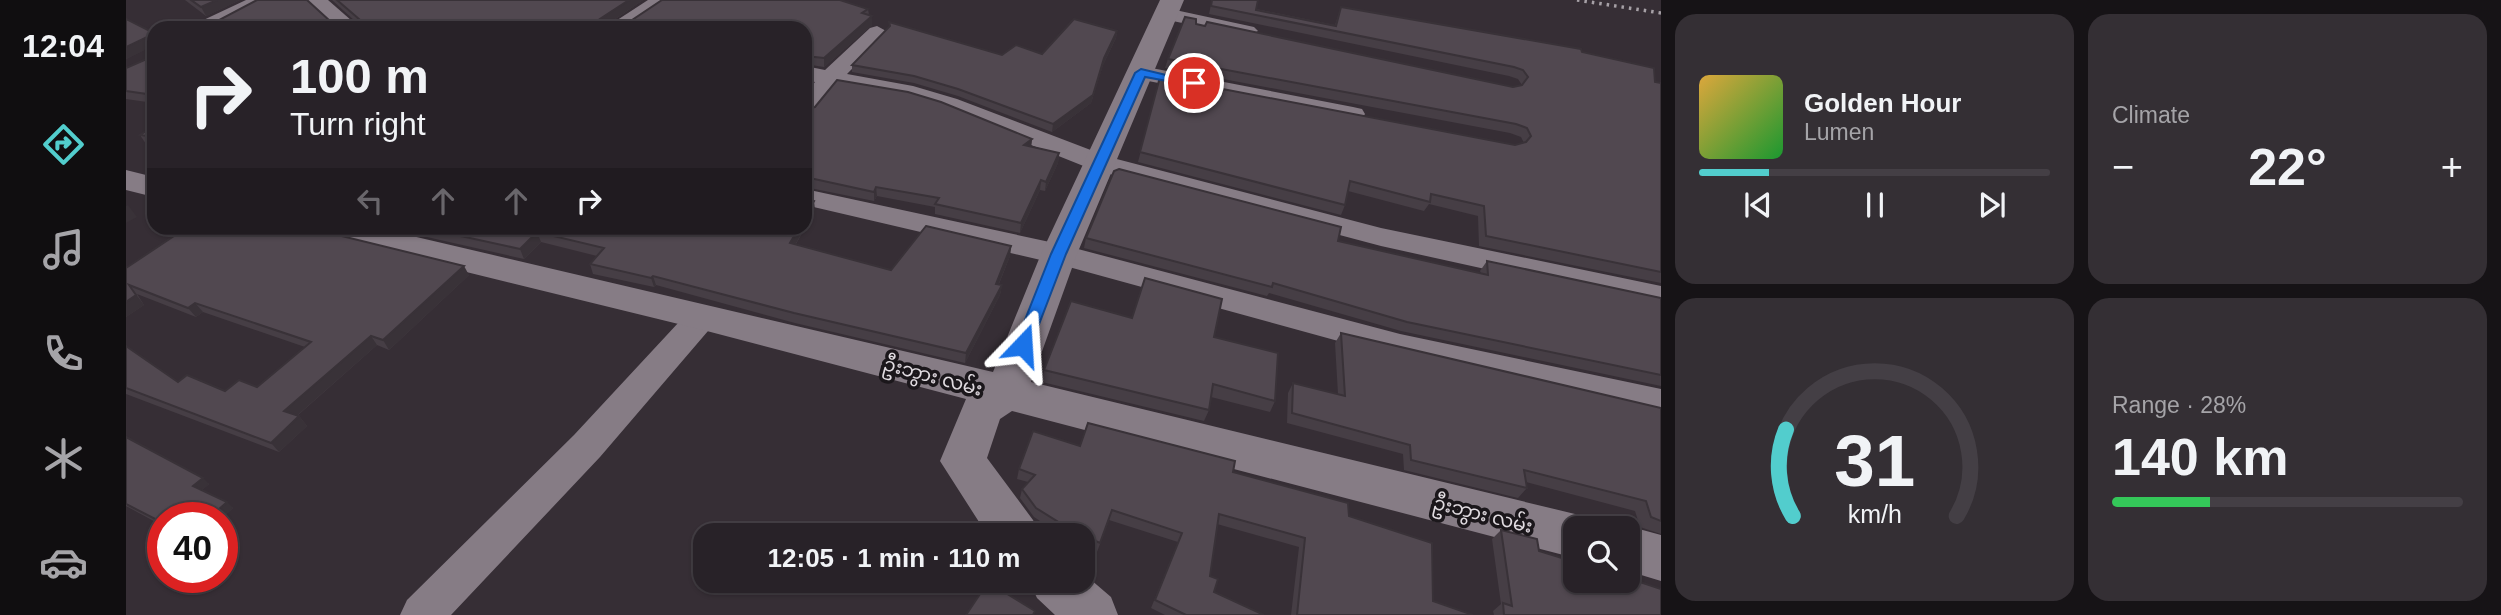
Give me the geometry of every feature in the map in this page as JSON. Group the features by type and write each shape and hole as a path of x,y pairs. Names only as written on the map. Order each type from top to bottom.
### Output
{"street":[{"path":"217,21 262,0"},
{"path":"316,0 341,21"},
{"path":"628,21 662,0"},
{"path":"1007,523 963,461 982,409 1005,394 1059,254 1169,7 1262,34"},
{"path":"812,101 830,78 877,32"},
{"path":"1141,73 1373,118"},
{"path":"812,74 913,93 949,104 1100,163 1381,237 1661,298"},
{"path":"126,180 147,185"},
{"path":"812,199 1059,254 1401,346 1661,403"},
{"name":"ဦးဘွား လမ်း","path":"373,235 1563,533"},
{"path":"422,615 587,446 703,316"},
{"path":"1640,552 1661,558"},
{"path":"1068,593 1092,615"}],"building":[{"path":"191,0 217,0 201,7"},
{"path":"257,0 307,0 330,21 220,21"},
{"path":"337,0 629,0 600,19 602,21 357,21 359,19"},
{"path":"662,0 840,0 868,9 862,13 872,16 824,58 812,57 812,21 630,21"},
{"path":"1212,0 1258,0 1256,10 1336,26 1341,7 1581,49 1582,52 1654,68 1655,82 1661,83 1661,272 1486,236 1484,206 1431,194 1430,202 1350,181 1345,205 1140,152 1160,77 1515,145 1526,142 1531,136 1527,128 1516,124 1168,59 1185,17 1196,19 1196,24 1205,26 1207,22 1513,87 1522,85 1528,77 1523,70 1514,67 1211,6"},
{"path":"126,19 147,30 147,37 126,47"},
{"path":"1074,19 1117,31 1104,58 1093,95 1053,124 914,76 852,65 890,26 889,22 1002,55 1016,45 1042,54"},
{"path":"147,59 147,94 126,91 126,68"},
{"path":"837,80 908,92 941,102 1032,139 1024,145 1059,153 1046,182 1041,180 1021,223 935,204 939,198 876,187 874,192 812,179 812,108"},
{"path":"1119,169 1341,227 1338,241 1488,275 1487,261 1661,298 1661,375 1407,322 1273,283 1272,287 1086,238 1114,171"},
{"path":"926,226 1011,246 996,284 1002,285 966,353 794,313 653,276 651,278 590,264 604,248 550,235 795,235 790,243 891,270"},
{"path":"176,235 337,235 464,266 383,340 371,336 284,411 299,416 271,443 126,388 126,346 178,382 187,375 225,391 239,380 257,387 311,342 195,303 188,308 129,285 136,295 126,302 126,268"},
{"path":"456,235 534,235 520,249"},
{"path":"1145,278 1222,299 1214,337 1278,353 1275,401 1213,384 1209,410 1044,370 1071,301 1132,318"},
{"path":"1341,333 1661,408 1661,521 1651,517 1646,501 1524,470 1527,488 1411,460 1410,445 1292,413 1293,383 1345,396"},
{"path":"1088,423 1235,461 1233,472 1348,503 1349,516 1432,543 1433,601 1473,615 1297,615 1305,538 1219,514 1210,576 1218,579 1214,592 1264,615 1186,615 1155,600 1182,533 1112,510 1100,543 1095,541 1095,523 1060,523 1036,508 1022,489 1035,475 1019,469 1033,431 1080,446"},
{"path":"126,437 203,478 193,486 227,502 147,502 147,515 126,504"},
{"path":"1501,530 1537,539 1539,551 1563,558 1563,593 1640,593 1640,582 1661,589 1661,615 1504,615 1503,603 1512,606"},
{"path":"981,593 1006,593 1035,611 1033,615 966,615"}],"railway":[{"path":"1577,0 1661,13"}],"route":[{"path":"1023,345 1059,254 1141,73 1194,83"}]}
